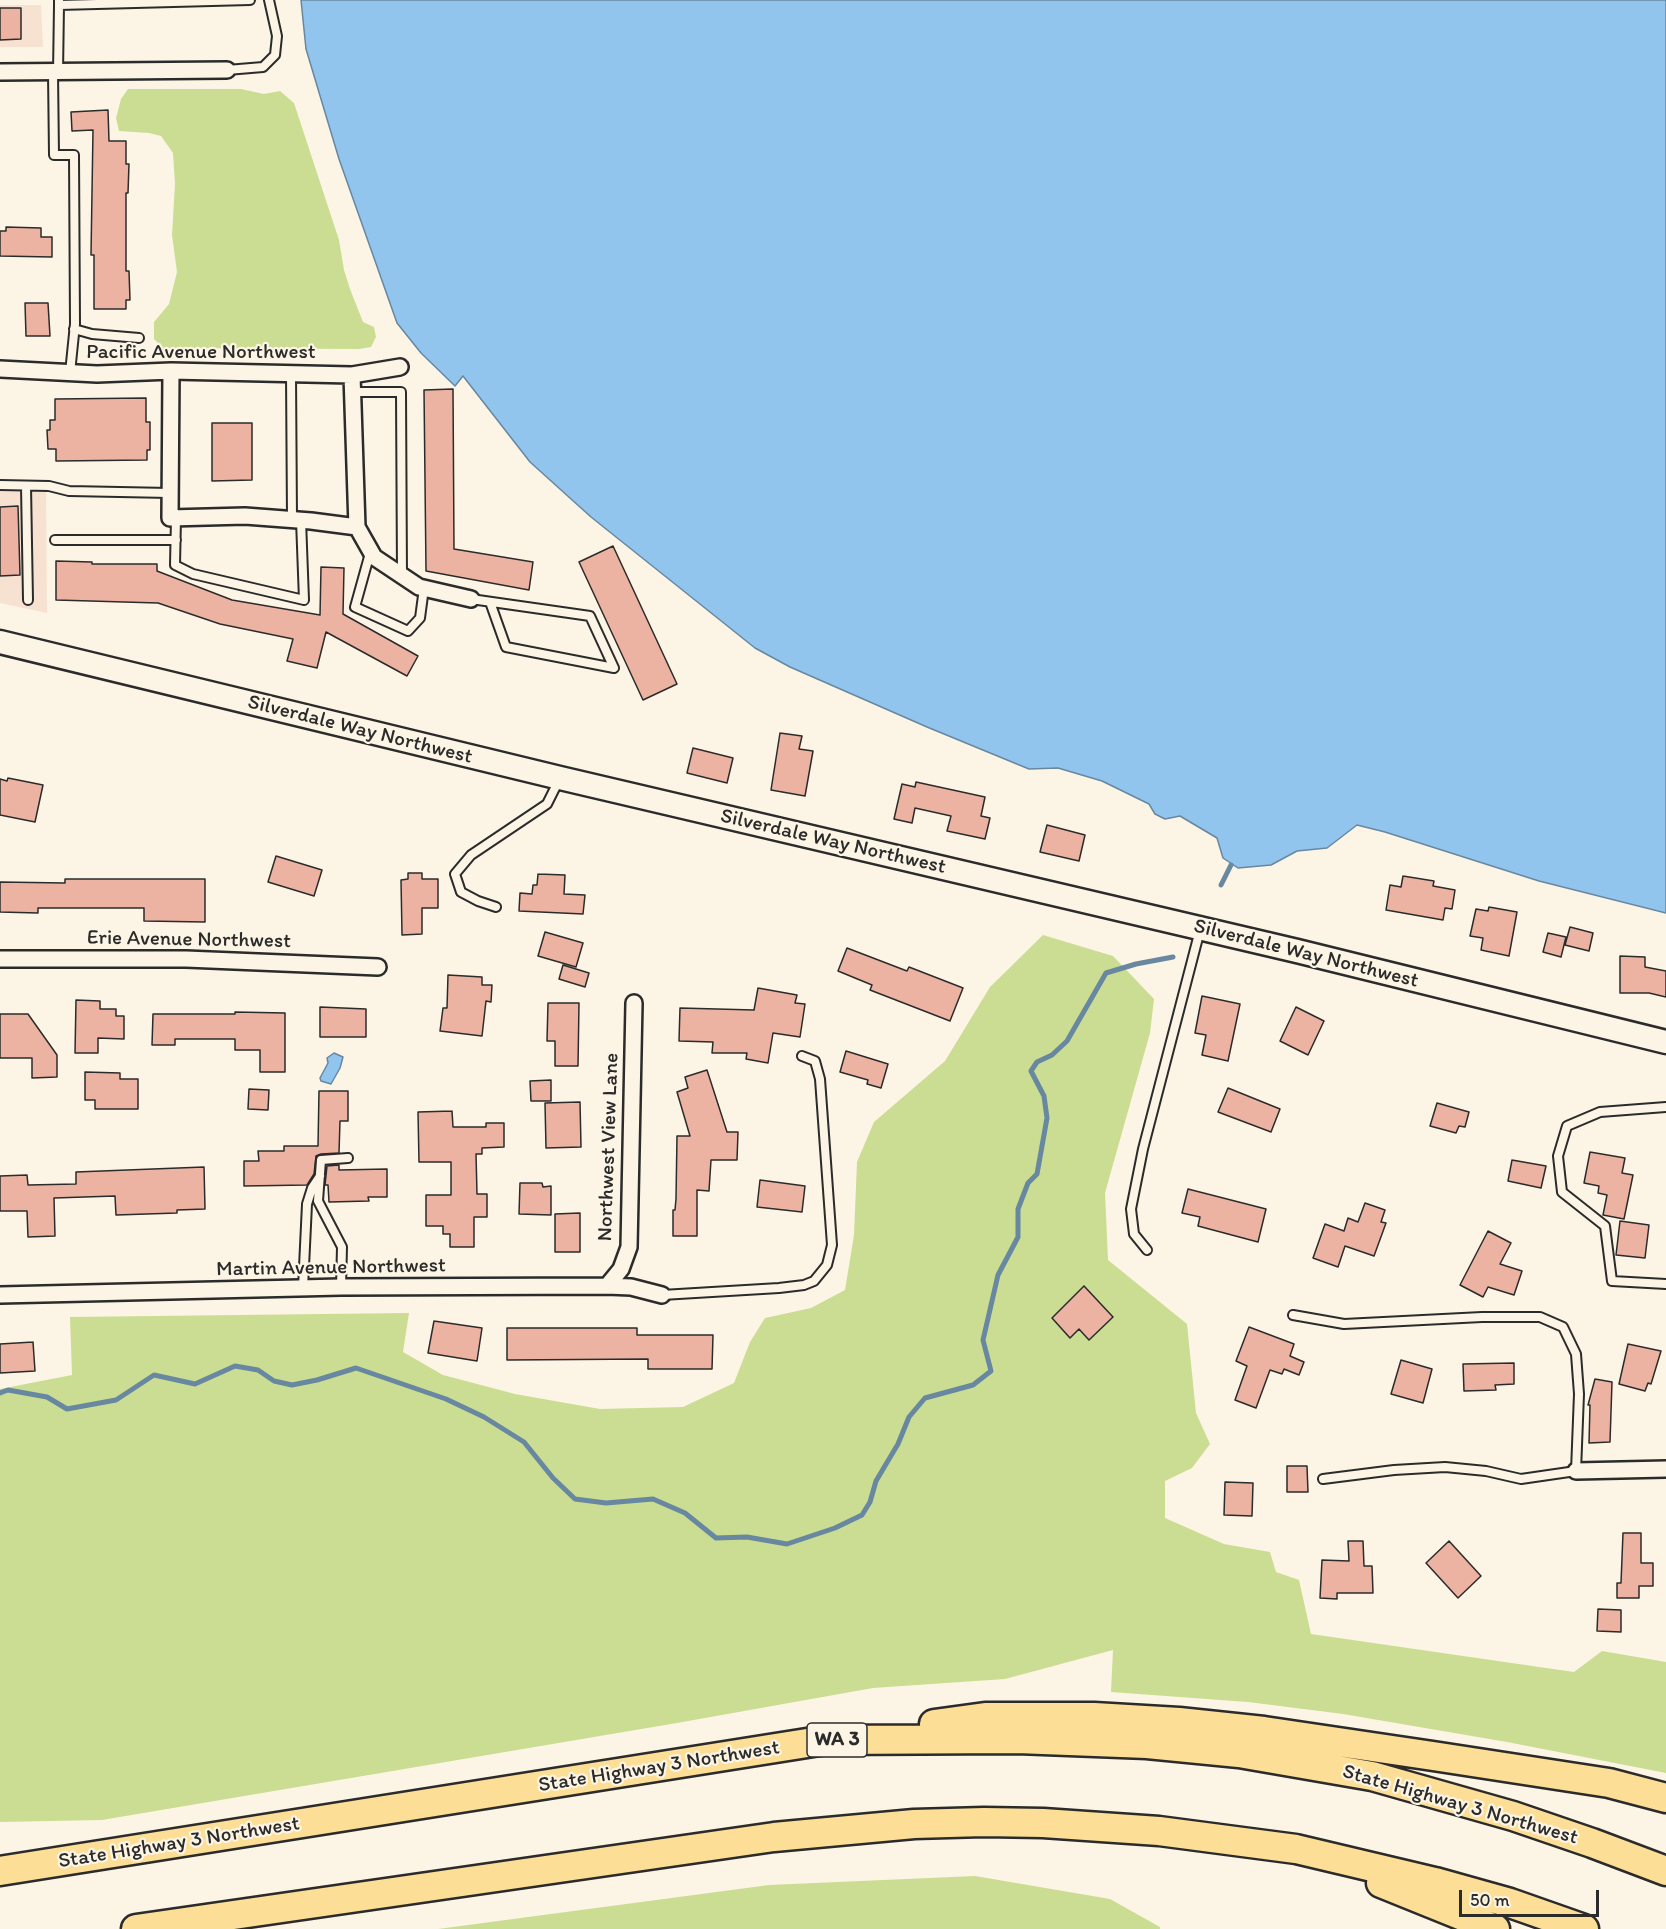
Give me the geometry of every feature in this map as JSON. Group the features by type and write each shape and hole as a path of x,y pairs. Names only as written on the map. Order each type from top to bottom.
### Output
{"highway":[{"path":"826,1740 984,1717 1094,1717 1179,1722 1264,1731 1456,1759 1609,1784 1666,1798"},
{"name":"State Highway 3 Northwest","path":"0,1871 826,1740 1082,1740 1147,1744 1305,1763 1372,1776 1514,1816 1666,1871"},
{"path":"136,1929 774,1836 891,1826 984,1822 1102,1826 1215,1837 1296,1849 1435,1882 1510,1903 1584,1929"},
{"path":"1296,1849 1495,1929"}],"main road":[{"name":"Silverdale Way Northwest","path":"0,642 560,778 1201,928 1666,1042"}],"street":[{"path":"0,72 227,70"},
{"name":"Pacific Avenue Northwest","path":"0,369 97,374 171,371 352,375 400,367"},
{"path":"171,371 170,518 245,516 357,527"},
{"path":"352,375 357,527 374,557 419,587 471,599"},
{"name":"Erie Avenue Northwest","path":"0,959 186,958 378,967"},
{"name":"Northwest View Lane","path":"607,1286 621,1269 629,1247 634,1003"},
{"name":"Martin Avenue Northwest","path":"0,1295 341,1287 607,1286 631,1287 662,1295"},
{"path":"1576,1471 1666,1469"}],"lane":[{"path":"70,373 74,328 74,155 54,155 59,3 250,0"},
{"path":"227,70 263,67 274,55 277,36 269,0"},
{"path":"74,328 92,334 139,338"},
{"path":"176,518 175,565 193,574 304,600 296,520 291,374"},
{"path":"352,392 401,392 402,576"},
{"path":"0,485 49,486 69,491 170,493"},
{"path":"26,486 28,600"},
{"path":"55,540 176,540"},
{"path":"371,552 355,607 408,631 420,618 424,588"},
{"path":"471,599 590,616 615,668 506,647 490,602"},
{"path":"496,907 461,892 455,874 471,855 548,804 560,778"},
{"path":"1147,1250 1134,1234 1131,1209 1143,1149 1201,928"},
{"path":"662,1295 804,1285 814,1281 827,1265 832,1245 820,1079 813,1059 802,1056"},
{"path":"1666,1107 1600,1112 1567,1126 1558,1156 1562,1192 1605,1226 1612,1281 1666,1284"},
{"path":"341,1287 342,1247 318,1201 321,1160 348,1158"},
{"path":"303,1288 307,1204 312,1188 320,1175"},
{"path":"1293,1315 1344,1324 1482,1317 1540,1317 1563,1327 1576,1354 1579,1395 1576,1471 1521,1479 1485,1471 1445,1467 1394,1470 1323,1479"}],"shaded area":[{"path":"0,5 41,5 43,47 0,47"},
{"path":"0,490 46,491 47,613 0,603"}],"green space":[{"path":"128,89 241,89 264,94 280,91 294,103 339,240 350,289 363,322 374,327 376,337 371,347 359,349 163,348 154,339 154,322 169,304 177,272 172,235 175,184 173,153 161,136 119,131 116,118 121,99"},
{"path":"1043,935 1113,956 1154,999 1150,1033 1105,1193 1108,1260 1187,1324 1196,1413 1210,1444 1192,1468 1165,1481 1165,1518 1224,1544 1270,1552 1276,1572 1299,1580 1311,1634 1574,1672 1602,1651 1666,1662 1666,1773 1507,1742 1343,1714 1248,1702 1111,1692 1113,1650 1005,1679 873,1688 102,1820 0,1822 0,1389 72,1375 70,1317 409,1313 403,1352 443,1375 515,1394 600,1409 683,1407 734,1383 750,1342 765,1318 811,1308 845,1290 854,1235 857,1162 874,1122 945,1061 990,987"},
{"path":"975,1876 1110,1899 1160,1929 438,1929 769,1885"}],"water":[{"path":"301,0 1666,0 1666,913 1539,881 1357,825 1327,848 1297,851 1271,865 1238,868 1223,858 1217,838 1180,816 1165,819 1155,814 1149,804 1102,781 1058,768 1029,769 790,667 755,648 591,517 530,462 463,376 455,386 421,353 397,323 339,159 306,49"},
{"path":"334,1053 343,1057 331,1084 321,1081 320,1078 328,1063 327,1058"}],"building":[{"path":"0,8 21,8 21,39 0,40"},
{"path":"108,110 109,141 126,141 126,164 129,164 128,193 126,193 126,271 129,271 130,300 126,300 126,309 94,309 94,255 91,255 93,130 72,131 71,112"},
{"path":"6,227 41,228 41,237 52,237 52,257 0,256 0,231 6,231"},
{"path":"25,303 48,303 50,336 26,336"},
{"path":"453,389 454,549 533,562 529,590 426,571 424,390"},
{"path":"146,398 146,422 150,422 150,450 147,450 147,460 56,461 56,449 48,449 47,430 50,430 50,420 55,420 55,399"},
{"path":"212,423 252,423 252,480 212,481"},
{"path":"18,506 20,575 0,576 0,507"},
{"path":"613,546 677,684 643,700 579,562"},
{"path":"56,561 92,562 92,564 157,564 157,571 232,600 320,615 321,567 344,568 343,614 418,656 407,676 326,632 317,668 287,661 293,639 220,624 158,603 56,600"},
{"path":"780,733 802,736 799,749 813,751 805,796 771,790"},
{"path":"693,748 733,758 727,783 687,773"},
{"path":"8,778 43,785 35,822 0,815 0,779 7,781"},
{"path":"916,782 985,797 981,816 990,818 985,839 947,831 951,816 915,808 912,823 894,819 902,784 915,787"},
{"path":"1047,825 1085,835 1079,861 1040,852"},
{"path":"276,856 322,870 314,896 268,882"},
{"path":"408,873 422,873 422,879 438,879 438,908 422,908 422,934 402,935 401,880 408,879"},
{"path":"538,874 565,875 564,894 585,895 583,914 519,911 520,893 532,894 533,885 537,885"},
{"path":"1403,876 1434,881 1433,886 1455,890 1452,909 1445,908 1443,920 1386,910 1390,885 1401,887"},
{"path":"65,879 205,879 205,922 144,921 144,908 38,908 38,913 0,912 0,882 65,883"},
{"path":"1489,907 1517,912 1509,956 1481,950 1483,938 1470,936 1476,909 1488,911"},
{"path":"1570,927 1593,933 1589,951 1565,945"},
{"path":"545,932 583,943 576,967 538,956"},
{"path":"1548,933 1566,937 1561,957 1543,952"},
{"path":"847,948 907,971 909,967 963,988 950,1021 870,990 872,985 838,971"},
{"path":"1620,956 1645,957 1645,967 1666,971 1666,997 1649,993 1620,993"},
{"path":"563,965 589,973 585,987 559,979"},
{"path":"448,975 482,977 482,985 492,985 491,1002 486,1001 482,1036 440,1031 443,1008 447,1008"},
{"path":"758,988 797,995 795,1003 805,1004 800,1037 773,1033 768,1063 746,1059 747,1053 712,1053 713,1042 679,1041 680,1008 754,1010"},
{"path":"1202,996 1240,1004 1228,1061 1202,1055 1206,1035 1195,1033"},
{"path":"76,1000 100,1001 100,1009 116,1009 116,1016 124,1016 124,1039 98,1038 98,1053 75,1053"},
{"path":"548,1003 579,1003 578,1066 555,1066 555,1041 547,1041"},
{"path":"320,1007 366,1009 366,1037 320,1037"},
{"path":"1296,1007 1324,1021 1308,1055 1280,1041"},
{"path":"235,1012 285,1013 285,1072 260,1072 260,1050 235,1050 235,1039 175,1039 175,1045 152,1045 153,1014 235,1014"},
{"path":"0,1014 28,1014 57,1055 57,1077 32,1078 32,1058 0,1058"},
{"path":"846,1051 888,1064 881,1088 867,1084 868,1080 840,1072"},
{"path":"707,1070 727,1132 738,1132 737,1160 711,1160 709,1191 697,1190 697,1236 673,1236 677,1136 690,1136 677,1092 688,1088 685,1077"},
{"path":"85,1072 120,1073 120,1079 138,1079 138,1109 95,1109 95,1100 85,1100"},
{"path":"551,1080 551,1101 531,1101 530,1081"},
{"path":"1228,1088 1280,1109 1271,1132 1218,1112"},
{"path":"249,1089 269,1090 268,1110 248,1109"},
{"path":"319,1091 348,1091 348,1121 340,1121 339,1153 316,1156 314,1174 307,1185 244,1186 244,1161 259,1161 258,1151 284,1151 284,1146 318,1146"},
{"path":"580,1102 581,1147 546,1148 545,1103"},
{"path":"1437,1103 1469,1112 1465,1127 1459,1126 1456,1133 1430,1126"},
{"path":"452,1111 453,1127 486,1127 486,1123 504,1123 504,1147 482,1148 482,1154 476,1154 477,1194 487,1194 487,1217 474,1217 474,1247 450,1247 450,1234 443,1234 443,1226 426,1226 426,1195 451,1195 451,1162 419,1162 418,1112"},
{"path":"1590,1152 1625,1158 1622,1173 1633,1175 1624,1219 1603,1215 1607,1195 1598,1193 1599,1186 1584,1183"},
{"path":"1512,1160 1546,1166 1541,1188 1508,1181"},
{"path":"339,1165 339,1170 387,1169 387,1197 368,1197 369,1201 329,1202 328,1185 325,1185 327,1166"},
{"path":"204,1167 205,1209 177,1210 177,1213 116,1215 115,1196 54,1198 55,1236 28,1237 27,1211 0,1211 0,1176 27,1175 28,1185 76,1184 76,1172"},
{"path":"760,1180 805,1186 802,1212 757,1207"},
{"path":"520,1183 542,1183 543,1187 551,1186 551,1215 519,1214"},
{"path":"1188,1189 1266,1209 1258,1242 1198,1226 1200,1217 1182,1213"},
{"path":"1365,1203 1385,1210 1381,1222 1386,1223 1374,1256 1345,1246 1338,1267 1313,1258 1325,1224 1344,1231 1348,1218 1358,1222"},
{"path":"580,1213 580,1252 555,1252 555,1214"},
{"path":"1620,1221 1649,1225 1645,1258 1616,1255"},
{"path":"1488,1231 1511,1243 1500,1264 1522,1271 1514,1295 1488,1287 1483,1297 1460,1285"},
{"path":"1084,1286 1113,1317 1089,1340 1079,1329 1070,1338 1052,1318"},
{"path":"434,1321 482,1328 477,1361 428,1353"},
{"path":"1249,1327 1294,1344 1290,1356 1304,1362 1299,1375 1284,1369 1282,1374 1270,1370 1256,1408 1235,1400 1247,1366 1236,1361"},
{"path":"507,1328 637,1328 637,1335 713,1335 712,1369 648,1369 648,1359 507,1360"},
{"path":"33,1342 35,1371 0,1373 0,1344"},
{"path":"1628,1344 1661,1351 1651,1384 1648,1383 1645,1391 1619,1384"},
{"path":"1401,1360 1432,1369 1423,1403 1391,1394"},
{"path":"1514,1363 1514,1384 1495,1385 1496,1390 1464,1391 1463,1364"},
{"path":"1595,1379 1612,1382 1610,1442 1589,1443 1590,1405 1588,1405"},
{"path":"1287,1466 1307,1466 1308,1492 1287,1492"},
{"path":"1225,1482 1253,1483 1252,1516 1224,1515"},
{"path":"1623,1533 1641,1533 1641,1563 1653,1563 1653,1586 1639,1586 1639,1598 1617,1598 1617,1583 1621,1583"},
{"path":"1348,1541 1363,1541 1364,1566 1372,1566 1373,1593 1337,1593 1337,1599 1320,1598 1322,1560 1349,1561"},
{"path":"1449,1541 1481,1576 1458,1598 1426,1563"},
{"path":"1598,1609 1621,1610 1621,1632 1597,1631"}],"waterway":[{"path":"1221,885 1231,865"},
{"path":"0,1393 8,1390 47,1397 67,1409 116,1400 154,1375 195,1384 235,1366 258,1370 274,1381 292,1385 356,1368 446,1399 484,1417 524,1442 553,1478 575,1499 606,1503 653,1499 685,1513 716,1538 747,1537 787,1544 835,1528 862,1515 870,1502 876,1481 898,1444 909,1417 925,1398 973,1385 991,1371 983,1340 998,1275 1018,1237 1018,1209 1028,1183 1037,1174 1047,1118 1044,1096 1031,1071 1037,1062 1052,1055 1067,1041 1106,973 1173,957"}]}
